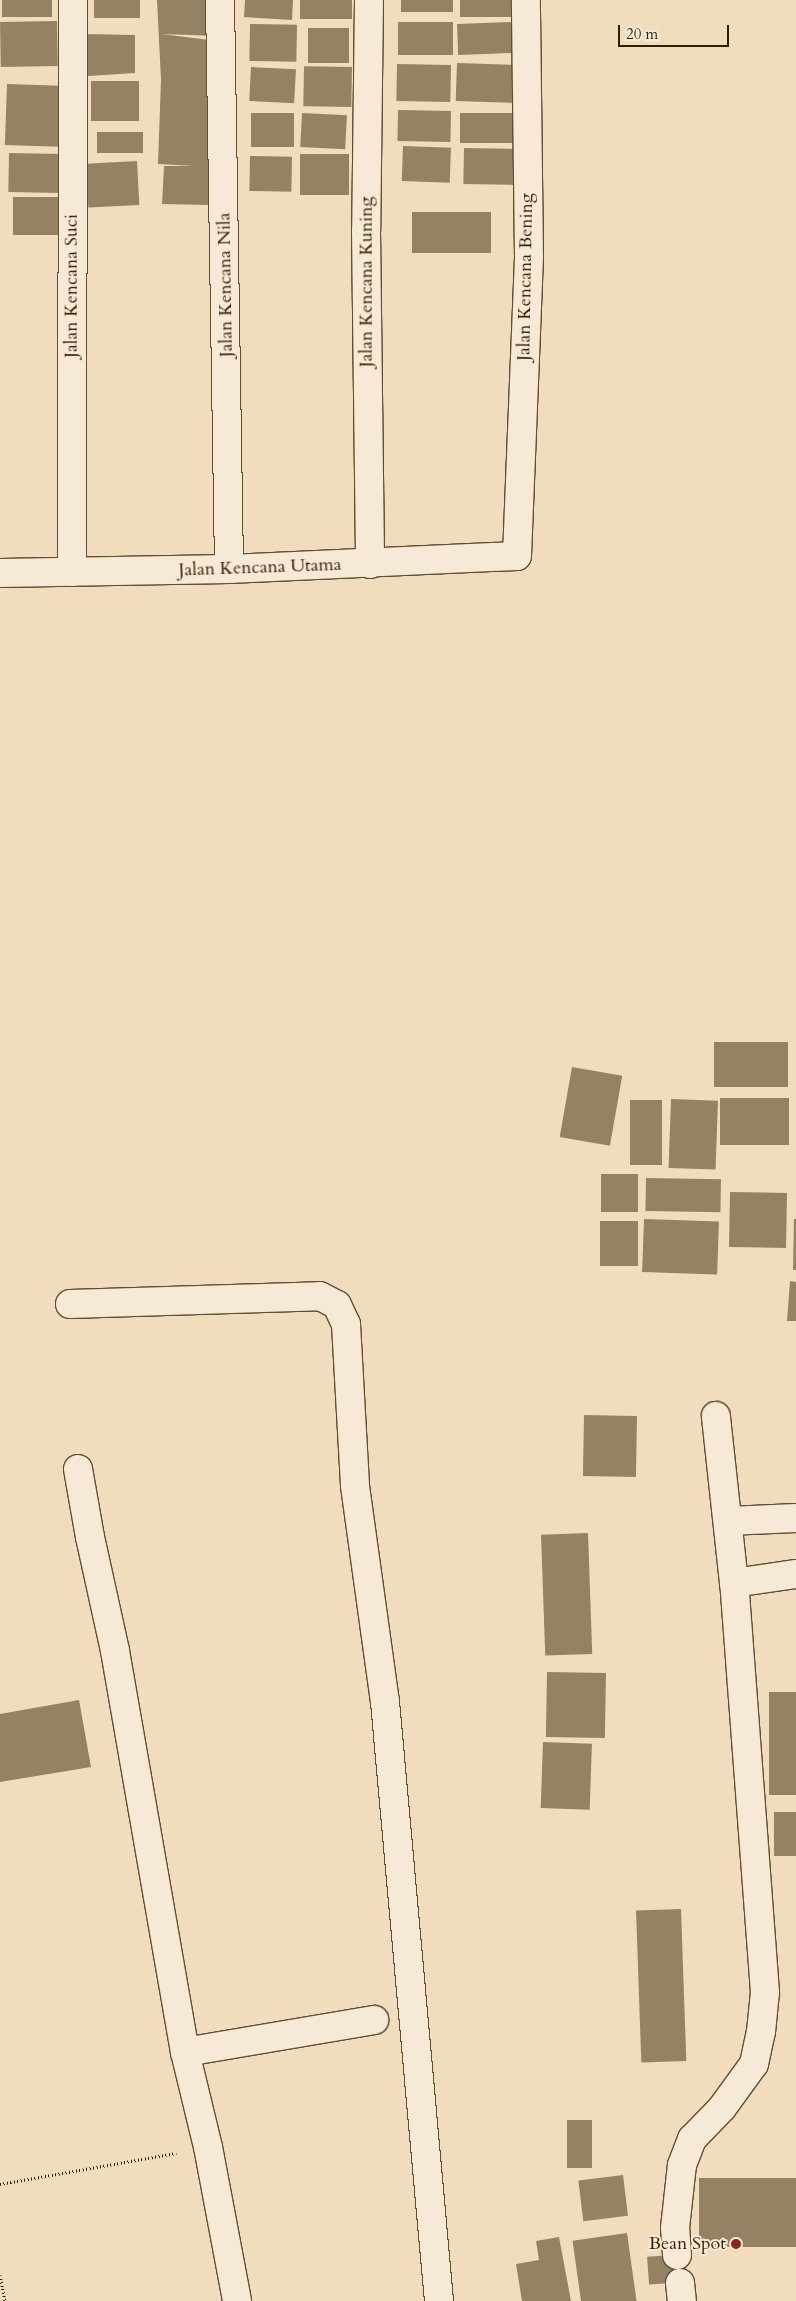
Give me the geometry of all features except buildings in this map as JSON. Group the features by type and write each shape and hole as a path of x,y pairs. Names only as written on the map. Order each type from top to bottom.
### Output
{"street":[{"name":"Jalan Kencana Suci","path":"72,572 73,0"},
{"name":"Jalan Kencana Nila","path":"220,0 229,569"},
{"name":"Jalan Kencana Kuning","path":"369,0 366,230 370,564"},
{"name":"Jalan Kencana Bening","path":"518,554 529,257 526,0"},
{"name":"Jalan Kencana Utama","path":"0,573 229,569 370,564 512,558 518,554"},
{"path":"70,1304 320,1296 337,1305 346,1324 355,1486 385,1702 439,2301"},
{"path":"677,2255 675,2228 682,2165 692,2139 722,2108 754,2064 761,2032 765,1992 734,1583 716,1416"},
{"path":"78,1469 90,1537 116,1651 185,2052 208,2147 237,2301"},
{"path":"728,1521 796,1518"},
{"path":"734,1583 796,1574"},
{"path":"185,2052 374,2020"}],"path":[{"path":"0,2184 208,2147"},
{"path":"0,2275 5,2301"}],"place":[{"name":"Bean Spot","path":"736,2244"}]}
